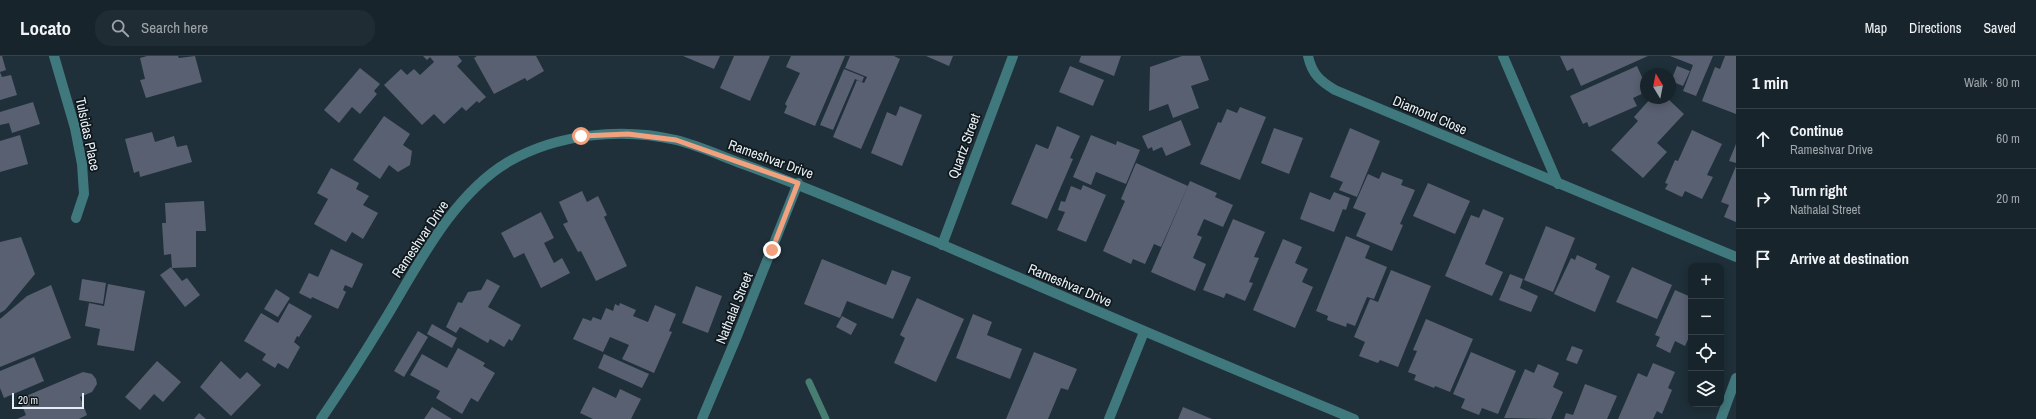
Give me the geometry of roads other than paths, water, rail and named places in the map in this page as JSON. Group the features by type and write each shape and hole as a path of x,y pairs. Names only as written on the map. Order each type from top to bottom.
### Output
{"street":[{"name":"Tulsidas Place","path":"54,56 74,128 82,164 84,194 76,218"},
{"name":"Quartz Street","path":"942,245 1012,56"},
{"name":"Diamond Close","path":"1308,56 1314,74 1321,82 1335,90 1736,257"},
{"path":"1503,56 1558,184"},
{"name":"Rameshvar Drive","path":"320,419 353,372 426,251 452,214 479,186 507,163 539,148 581,136 628,134 676,140 798,183 1144,332 1354,419"},
{"name":"Nathalal Street","path":"702,419 798,183"},
{"path":"1109,419 1144,332"},
{"path":"1721,419 1736,378"}],"waterway":[{"path":"809,382 826,419"}]}
